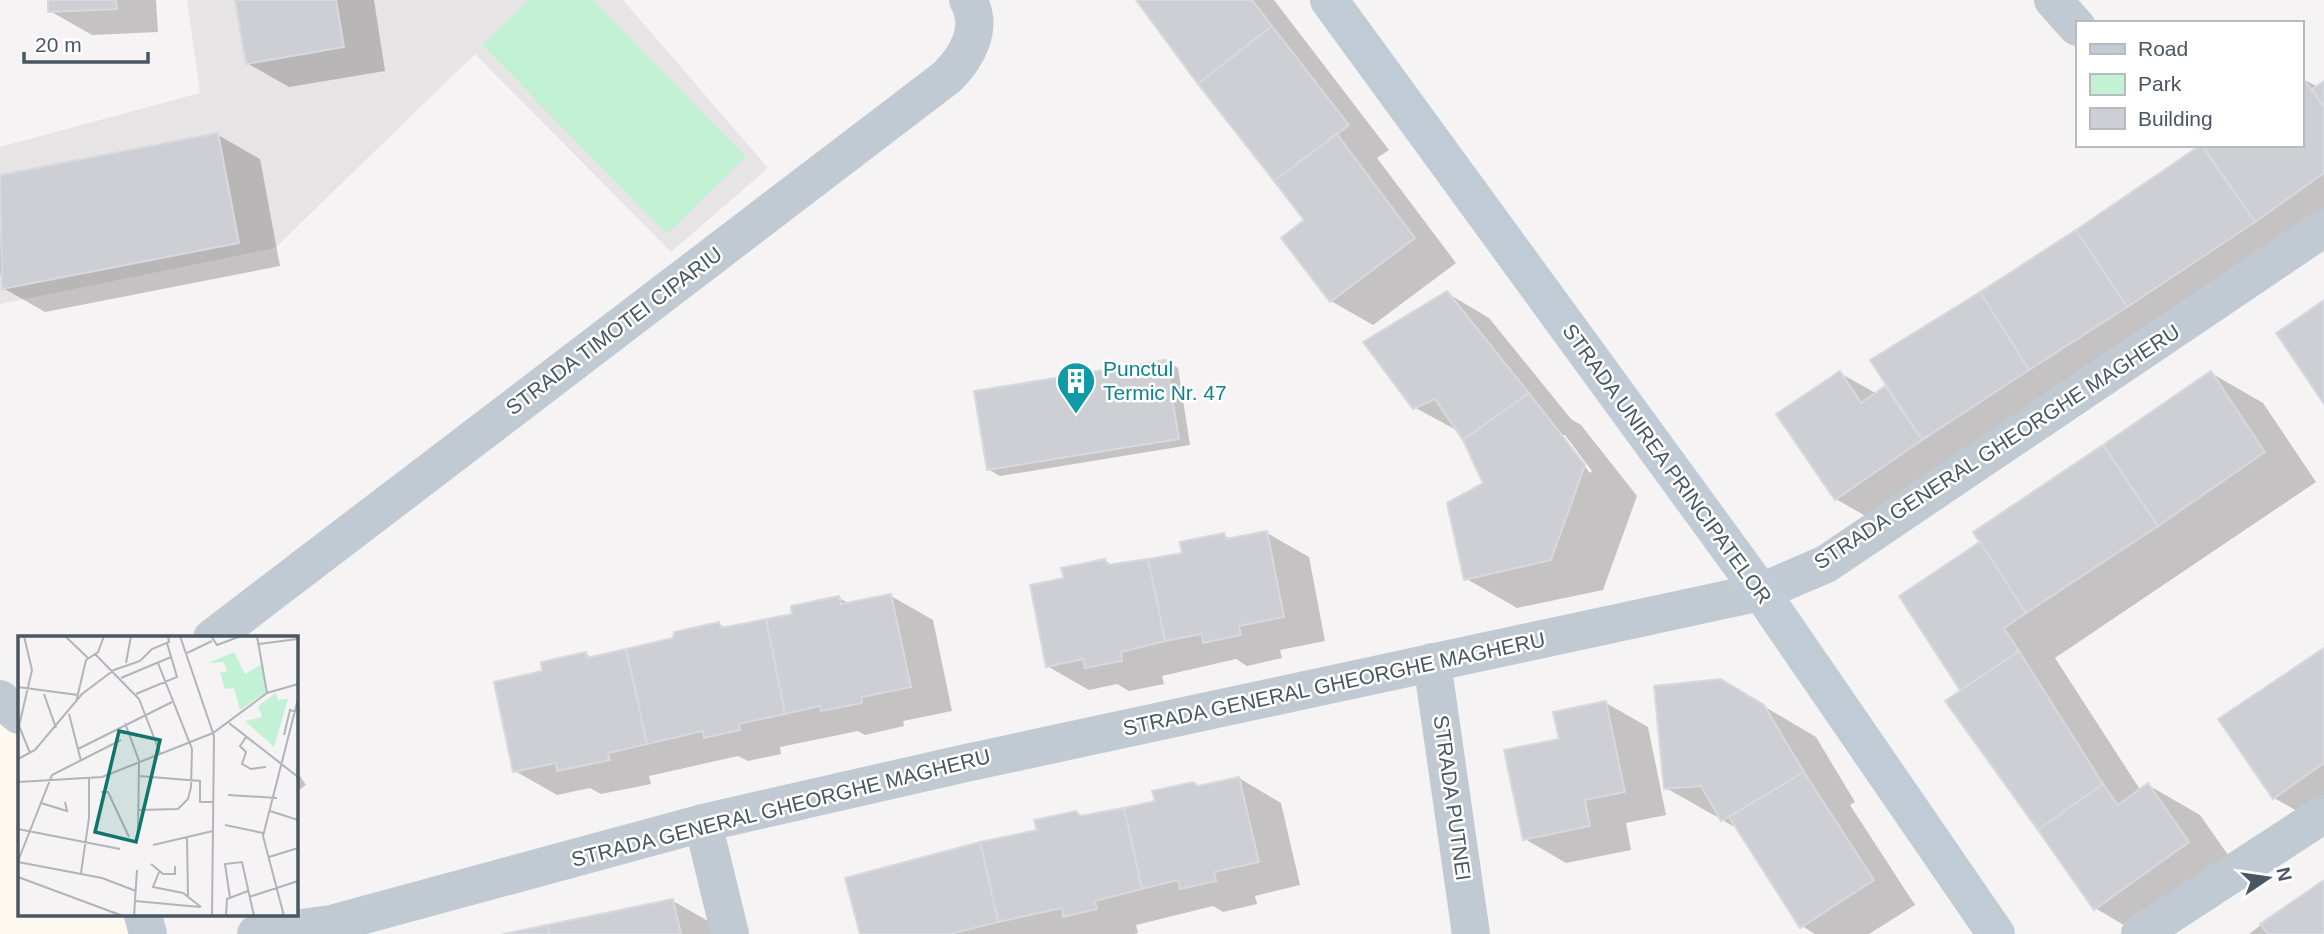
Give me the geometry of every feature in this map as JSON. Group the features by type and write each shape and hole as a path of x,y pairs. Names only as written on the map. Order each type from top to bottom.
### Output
{"main road":[{"name":"STRADA UNIREA PRINCIPATELOR","path":"1329,0 1761,592 1996,934"}],"street":[{"name":"STRADA TIMOTEI CIPARIU","path":"215,636 947,77 965,59 974,36 972,7 968,0"},
{"path":"2053,0 2076,26"},
{"name":"STRADA GENERAL GHEORGHE MAGHERU","path":"256,934 331,924 703,823 966,762 1761,592 1826,564 2324,228"},
{"name":"STRADA PUTNEI","path":"1432,662 1471,934"},
{"path":"0,699 18,714"},
{"path":"2140,934 2324,814"},
{"path":"703,823 730,934"},
{"path":"143,916 148,934"}],"shaded area":[{"path":"187,0 623,0 768,168 671,252 475,54 275,248 0,304 0,147 200,93"},
{"path":"0,699 18,714 18,916 143,916 148,934 0,934"}],"green space":[{"path":"529,0 593,0 746,157 667,234 482,45"}],"building":[{"path":"48,0 116,0 117,9 48,12"},
{"path":"235,0 336,0 344,47 246,64"},
{"path":"1136,0 1252,0 1272,26 1198,84"},
{"path":"1272,26 1349,125 1274,181 1198,84"},
{"path":"2303,79 2324,107 2324,173 2255,222 2203,147 2303,147"},
{"path":"2324,81 2324,107 2312,89"},
{"path":"218,133 239,243 2,289 0,175"},
{"path":"1337,134 1415,238 1330,302 1281,238 1304,220 1274,181"},
{"path":"2198,147 2202,147 2255,222 2127,307 2076,230"},
{"path":"2076,230 2127,307 2029,370 1980,292"},
{"path":"1447,291 1529,393 1463,440 1435,399 1413,409 1363,342"},
{"path":"1980,292 2029,370 1922,440 1870,360"},
{"path":"2324,300 2324,404 2276,333"},
{"name":"Punctul Termic Nr. 47","path":"1166,360 1179,439 987,470 974,391"},
{"path":"1840,371 1861,403 1885,386 1922,440 1835,500 1776,414"},
{"path":"2211,371 2265,452 2158,526 2103,445"},
{"path":"1529,393 1585,465 1551,560 1464,580 1447,503 1483,483 1463,440"},
{"path":"2103,445 2158,526 2026,613 1973,532"},
{"path":"1267,531 1284,617 1239,626 1241,635 1203,643 1202,634 1165,641 1148,559 1182,553 1180,542 1224,533 1226,539"},
{"path":"1980,542 2026,613 2004,628 2019,651 1960,690 1899,596"},
{"path":"1105,559 1107,565 1148,559 1165,641 1121,652 1122,661 1085,668 1083,659 1046,667 1030,585 1064,578 1061,568"},
{"path":"891,594 911,687 862,697 862,703 821,711 820,706 785,714 766,619 792,614 791,606 839,596 841,604"},
{"path":"766,619 785,714 739,724 740,730 704,738 703,731 647,744 626,649 673,638 674,632 719,622 721,628"},
{"path":"2324,648 2324,763 2273,799 2218,719"},
{"path":"626,649 647,744 608,753 610,760 557,771 556,763 513,772 494,682 542,671 541,662 586,652 587,658"},
{"path":"2019,651 2103,784 2038,830 1945,701"},
{"path":"1721,679 1764,705 1804,772 1721,821 1701,786 1664,789 1654,686"},
{"path":"1606,701 1625,792 1585,800 1590,826 1523,840 1504,750 1559,739 1553,712"},
{"path":"1804,772 1874,880 1800,928 1729,817"},
{"path":"1239,777 1259,862 1214,872 1216,881 1180,889 1178,880 1142,889 1124,808 1155,801 1152,791 1193,782 1198,786"},
{"path":"2148,783 2189,842 2094,910 2038,830 2103,784 2118,805"},
{"path":"1124,808 1142,889 1095,901 1097,909 1063,917 1062,908 998,922 980,842 1037,830 1034,820 1076,811 1080,816"},
{"path":"980,842 998,922 950,934 860,934 845,878"},
{"path":"2324,880 2324,934 2268,934 2260,924"},
{"path":"673,899 681,934 549,934 547,925"},
{"path":"547,925 549,934 503,934"}],"place":[{"name":"Punctul Termic Nr. 47","path":"1076,415"}]}
